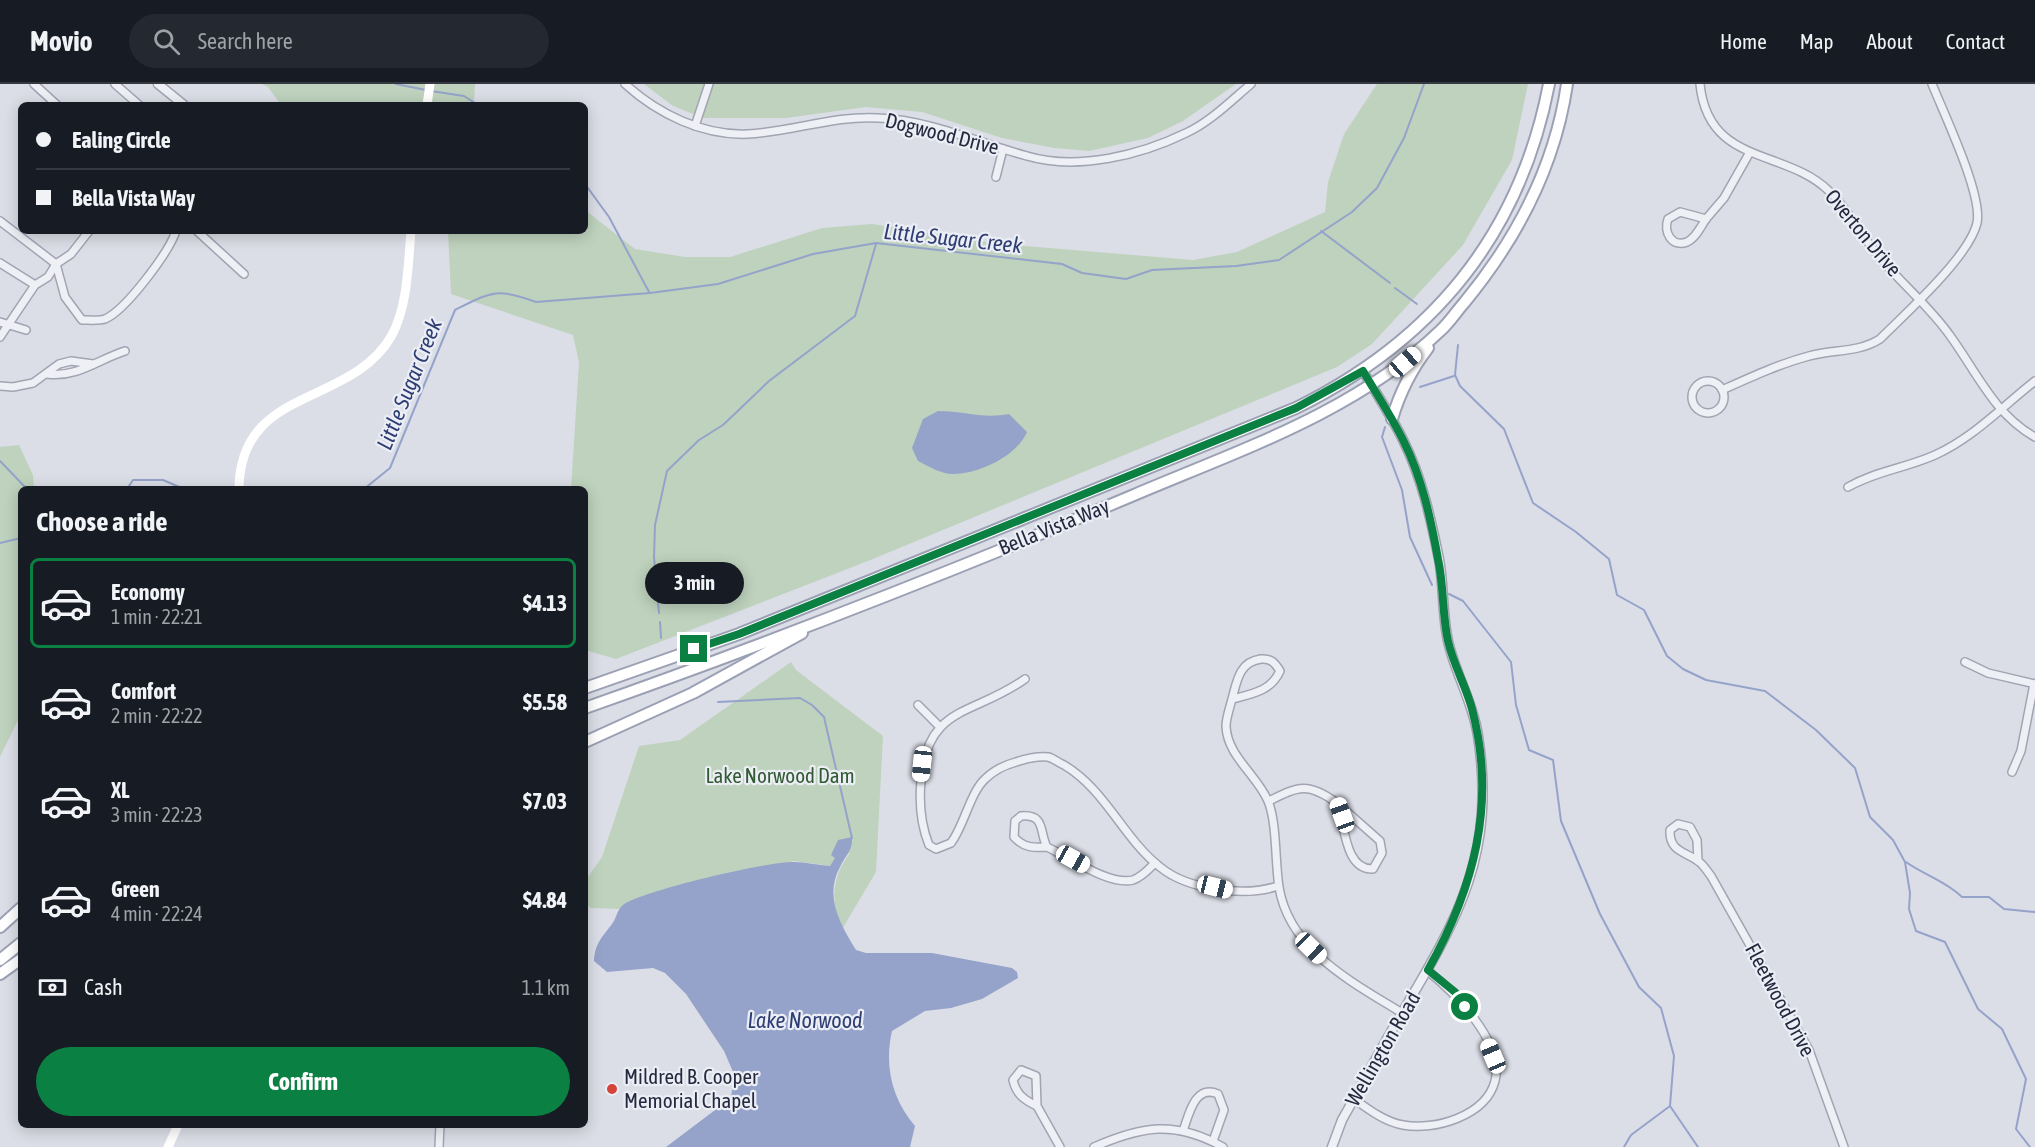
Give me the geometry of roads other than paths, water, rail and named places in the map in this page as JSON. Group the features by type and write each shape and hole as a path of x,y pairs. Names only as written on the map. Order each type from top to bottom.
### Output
{"main road":[{"path":"427,102 430,84"},
{"name":"Bella Vista Way","path":"588,687 739,634 1328,393 1363,371 1414,331 1436,310 1486,247 1509,206 1528,163 1543,116 1549,84"},
{"name":"Bella Vista Way","path":"588,707 838,613 1080,517 1315,418 1371,386 1443,329 1492,269 1523,216 1549,158 1567,84"},
{"path":"239,486 241,465 253,434 273,417 349,376 372,360 392,334 401,306 411,234"},
{"path":"1392,419 1399,396 1413,366 1443,329"},
{"path":"588,741 693,693 838,613"},
{"path":"0,927 18,911"},
{"path":"0,936 18,921"},
{"path":"0,960 18,945"},
{"path":"0,974 18,961"},
{"path":"168,1147 177,1128"}],"street":[{"path":"34,84 54,102"},
{"path":"115,84 136,102"},
{"path":"158,84 180,102"},
{"name":"Dogwood Drive","path":"626,84 639,96 670,116 695,126 747,134 843,119 879,118 906,122 1030,157 1058,161 1100,159 1143,150 1188,133 1251,84"},
{"path":"695,126 709,84"},
{"name":"Overton Drive","path":"1700,84 1706,112 1728,140 1820,182 1842,204 1864,239 1886,266 1920,298 1950,336 1999,410 2022,430 2035,437"},
{"path":"1722,390 1770,368 1811,355 1866,348 1880,339 1964,250 1977,223 1976,198 1932,84"},
{"path":"996,177 1003,149"},
{"path":"1706,219 1685,212 1676,213 1668,219 1666,229 1675,242 1685,243 1694,237 1724,198 1750,152"},
{"path":"0,221 56,264 65,297 82,320 105,319 132,295 174,239 175,234"},
{"path":"0,337 35,285 48,277 56,264 71,254 87,234"},
{"path":"200,234 243,274"},
{"path":"0,263 35,285"},
{"path":"0,322 26,330"},
{"path":"47,374 62,376 75,374 125,351"},
{"path":"0,386 13,387 33,383 65,362 93,364"},
{"name":"Wellington Road","path":"1332,1147 1342,1120 1428,970 1459,910 1473,870 1481,831 1482,782 1478,736 1472,708 1448,641 1439,562 1429,518 1418,478 1392,419 1363,371"},
{"path":"1848,487 1869,475 1913,463 1953,445 2035,381"},
{"path":"1703,382 1713,382 1722,390 1723,403 1716,411 1700,411 1693,403 1693,393 1703,382"},
{"path":"1232,699 1269,687 1280,671 1274,662 1267,658 1253,660 1244,666 1238,676 1232,699 1226,726 1232,748 1269,801 1278,886 1286,912 1296,932 1311,948 1347,979 1402,1013"},
{"path":"1965,662 1996,675 2035,684 2021,751 2012,772"},
{"path":"1025,679 1006,692 961,712 939,726 927,746 920,784 922,820 929,844 936,849 951,843 983,780 1002,766 1024,759 1049,757 1077,773 1094,788 1162,869 1193,882 1236,892 1265,890 1278,886"},
{"path":"918,705 939,726"},
{"path":"1269,801 1292,789 1305,787 1323,793 1337,802 1380,841 1382,854 1373,869 1365,869 1357,864 1350,854 1337,802"},
{"path":"1047,847 1040,821 1028,815 1021,816 1015,821 1014,837 1020,843 1030,848 1047,847 1103,876 1120,881 1135,879 1155,863"},
{"name":"Fleetwood Drive","path":"1698,861 1697,840 1690,827 1678,824 1670,830 1673,846 1682,854 1698,861 1711,876 1809,1050 1844,1147"},
{"path":"1354,1099 1400,1125 1419,1127 1460,1117 1478,1107 1489,1095 1495,1081 1496,1068 1485,1036 1455,992 1428,970"},
{"path":"1037,1106 1020,1096 1015,1089 1013,1080 1021,1070 1036,1076 1037,1106 1060,1147"},
{"path":"1183,1131 1196,1099 1203,1092 1211,1091 1218,1094 1224,1110 1213,1141"},
{"path":"440,1128 440,1147"},
{"path":"1094,1147 1144,1128 1169,1128 1183,1131 1213,1141 1223,1147"}],"water":[{"path":"938,411 991,416 1009,414 1027,432 1015,449 996,462 974,471 944,473 918,461 912,448 923,419"},
{"name":"Lake Norwood","path":"852,837 850,850 835,878 834,899 844,930 856,950 866,953 932,953 1012,968 1017,972 1018,978 982,999 951,1008 925,1011 892,1031 889,1057 892,1082 901,1105 915,1126 910,1147 666,1147 731,1098 734,1074 724,1051 686,994 665,973 653,968 607,972 594,961 596,948 601,939 621,907 634,899 678,885 759,866 802,862 830,866 835,858 831,855 838,840"}],"waterway":[{"path":"396,84 426,90"},
{"name":"Little Sugar Creek","path":"368,486 390,468 455,310 477,299 503,293 536,302 650,293 718,284 813,254 876,243 1062,264 1082,273 1126,279 1152,270 1236,266 1279,260 1352,212 1377,188 1404,138 1424,84"},
{"path":"431,91 464,96 473,102"},
{"path":"588,188 609,217 649,292"},
{"path":"1321,231 1390,283"},
{"path":"659,613 654,557 655,525 667,471 699,440 723,425 769,381 855,316 876,244"},
{"path":"1395,288 1417,304"},
{"path":"1458,345 1455,375 1460,386 1504,429 1533,503 1576,532 1609,559 1617,595 1644,610 1667,656 1683,669 1706,680 1765,691 1816,730 1855,768 1870,817 1893,840 1905,862 1910,893 1909,909 1916,931 1945,942 1978,1009 2002,1029 2026,1079 2016,1129 2030,1147"},
{"path":"1420,387 1454,376"},
{"path":"1385,427 1382,437 1402,490 1410,537 1432,585"},
{"path":"0,461 24,486"},
{"name":"Little Sugar Creek","path":"129,486 133,480 163,480 177,486"},
{"name":"Little Sugar Creek","path":"0,543 18,539"},
{"path":"1449,594 1463,601 1511,662 1516,705 1529,750 1553,760 1561,821 1600,914 1639,987 1661,1008 1674,1056 1670,1106 1698,1147"},
{"path":"660,622 661,638"},
{"path":"718,702 800,698 812,705 824,717 852,838"},
{"path":"1906,862 1962,897 1989,897 2004,909 2035,912"},
{"path":"1624,1147 1631,1135 1670,1106"}],"place":[{"name":"Mildred B. Cooper Memorial Chapel","path":"612,1089"}],"park label":[{"name":"Lake Norwood Dam","path":"780,776"}]}
